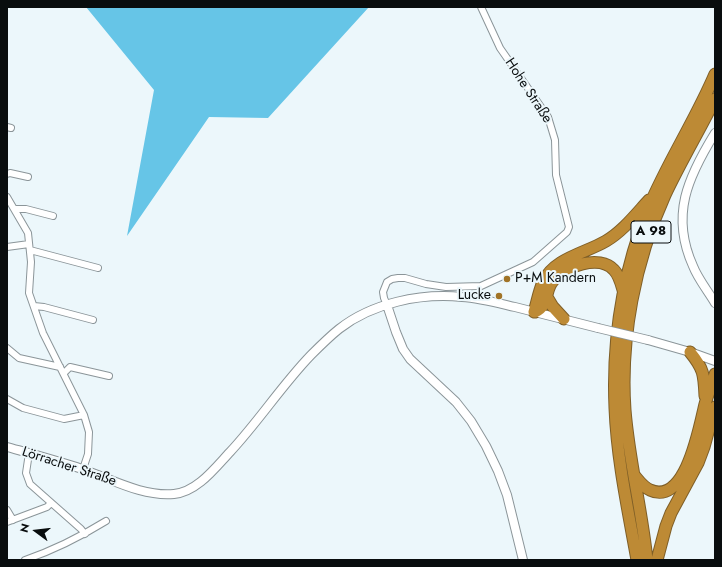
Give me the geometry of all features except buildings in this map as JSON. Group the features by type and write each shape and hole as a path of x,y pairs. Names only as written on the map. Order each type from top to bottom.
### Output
{"highway":[{"name":"A 98","path":"637,560 620,455 615,409 614,377 623,290 636,243 655,193 715,74"},
{"name":"A 98","path":"648,560 627,432 625,378 627,338 632,296 646,246 665,196 715,99"},
{"path":"534,312 543,282 550,271 564,260 592,249 608,240 621,229 655,193"},
{"path":"534,312 543,306 551,282 558,275 567,269 594,262 604,263 615,270 623,290"},
{"path":"547,297 556,311 564,319"},
{"path":"633,475 644,486 656,492 662,492 674,486 689,461 710,405 703,371 690,352"},
{"path":"657,560 671,513 698,463 704,447 715,374"}],"street":[{"name":"Hohe Straße","path":"387,305 384,298 384,292 387,282 392,279 405,278 426,284 446,287 481,286 533,262 567,232 569,227 556,175 555,140 548,117 500,48 481,7"},
{"path":"715,133 691,177 685,197 682,219 685,243 693,266 715,303"},
{"path":"7,174 10,173 28,177"},
{"path":"7,197 28,233 31,262 29,294 43,333 84,415 89,432 88,454 83,470"},
{"path":"15,209 26,209 53,216"},
{"path":"7,247 30,247 98,268"},
{"name":"Lörracher Straße","path":"7,447 150,492 167,494 183,492 192,488 214,470 310,356 340,329 363,315 387,305 419,297 448,296 470,298 648,340 715,361"},
{"path":"387,305 396,332 410,359 456,402 471,421 486,446 507,495 523,560"},
{"path":"34,306 44,307 94,320"},
{"path":"7,348 19,358 60,367"},
{"path":"64,373 70,367 109,376"},
{"path":"7,398 22,408 64,419 84,415"},
{"path":"29,453 26,473 30,484 85,534"},
{"path":"7,510 10,521 47,507 51,503"},
{"path":"25,560 50,552 85,534 106,521"}],"shaded area":[{"path":"86,7 369,7 268,118 209,117 127,236 154,90"}],"place":[{"name":"P+M Kandern","path":"507,279"},
{"name":"Lucke","path":"499,296"}]}
